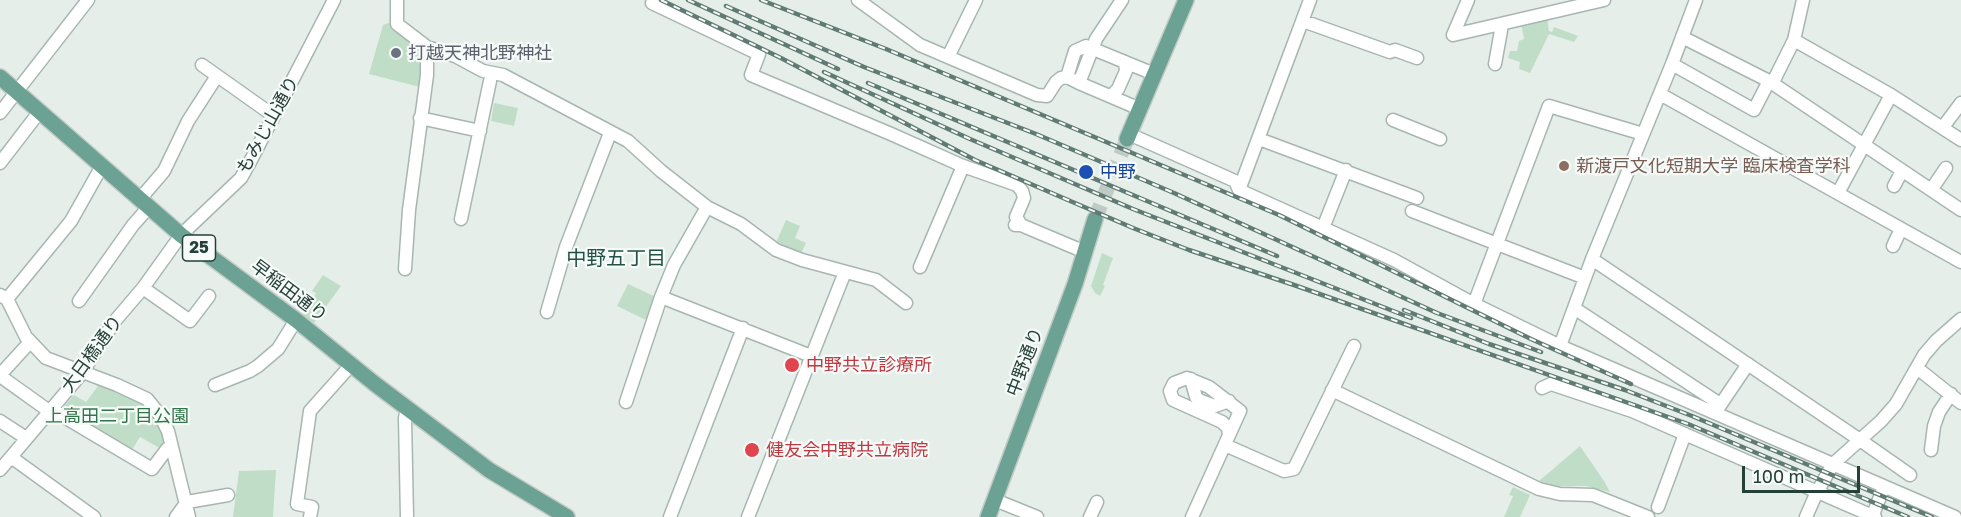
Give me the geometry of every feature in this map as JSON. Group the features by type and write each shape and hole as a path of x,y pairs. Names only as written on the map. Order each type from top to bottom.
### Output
{"main road":[{"path":"1128,137 1186,0"},
{"name":"早稲田通り","path":"0,77 181,235 296,320 489,470 567,517"},
{"name":"中野通り","path":"988,517 1059,329 1095,219"}],"street":[{"path":"0,114 88,0"},
{"name":"もみじ山通り","path":"181,235 241,178 334,0"},
{"path":"397,0 397,24 427,46 455,56 483,71 503,75 539,92 628,141 706,207 741,224 776,250 802,260 882,283 906,303"},
{"path":"858,0 916,42 1042,97 1050,94 1060,78 1066,77 1140,109"},
{"path":"948,57 976,0"},
{"path":"1079,83 1096,39 1122,0"},
{"path":"1239,190 1310,0"},
{"path":"1468,0 1453,35 1604,0"},
{"path":"1560,346 1592,259 1696,0"},
{"path":"1672,64 1754,110 1794,40 1803,0"},
{"path":"652,3 759,54 749,80 891,134 963,166 1020,187 1024,198 1016,217 1021,225 1085,252"},
{"path":"1303,21 1390,52 1395,50 1417,58"},
{"path":"1495,64 1502,25"},
{"path":"1682,37 1770,83 1961,210"},
{"path":"1794,40 1960,136"},
{"path":"405,269 409,210 427,75 427,46"},
{"path":"1066,77 1075,51 1086,46 1154,74"},
{"path":"1111,96 1118,89 1126,71 1125,62"},
{"path":"202,64 274,116"},
{"path":"79,301 134,225 188,121 217,76"},
{"path":"461,219 490,81"},
{"path":"1660,94 1961,262"},
{"path":"1838,193 1891,95"},
{"path":"1943,127 1961,103"},
{"path":"1474,304 1549,106 1643,134"},
{"path":"0,163 40,111"},
{"path":"420,118 480,131"},
{"path":"1394,120 1440,139"},
{"path":"548,312 566,248 610,133"},
{"path":"1128,137 1236,181 1239,190 1394,260 1474,304 1560,346 1718,409 1833,464 1955,517"},
{"path":"1259,139 1418,198"},
{"path":"102,166 71,221 4,297 30,342 46,358 147,399 159,414 187,502 189,517"},
{"path":"920,267 963,166"},
{"path":"1931,190 1946,168"},
{"path":"1323,228 1346,170"},
{"path":"1894,186 1902,171"},
{"path":"626,402 661,297 674,266 706,207"},
{"path":"1412,211 1585,278"},
{"path":"1893,246 1901,229"},
{"name":"大日橋通り","path":"4,465 82,373 114,322 143,288 181,235"},
{"path":"1592,259 1910,475"},
{"path":"748,517 845,272"},
{"path":"143,288 190,321 209,296"},
{"path":"661,297 811,356"},
{"path":"1574,308 1718,409"},
{"path":"1806,517 1833,464 1877,425 1896,404 1924,355 1961,319"},
{"path":"215,385 258,366 278,349 296,320"},
{"path":"670,517 743,328"},
{"path":"30,342 0,376 50,410 152,469 169,446"},
{"path":"1227,440 1284,471 1292,471 1299,463 1354,346"},
{"path":"1718,409 1748,364"},
{"path":"310,517 312,507 297,504 310,411 351,365"},
{"path":"1917,368 1961,403"},
{"path":"1192,517 1227,440 1240,411 1212,388 1191,379 1186,378 1174,383 1170,396 1177,403 1226,425 1227,440"},
{"path":"1542,388 1551,384 1615,405 1873,517 1884,487"},
{"path":"1332,390 1539,489 1560,494 1593,495 1648,517"},
{"path":"1931,450 1934,426 1939,412 1951,394"},
{"path":"407,408 405,418 407,517"},
{"path":"0,421 26,438"},
{"path":"1658,507 1685,434"},
{"path":"4,465 94,517"},
{"path":"176,517 187,502 228,495"},
{"path":"995,500 1037,517"},
{"path":"1090,517 1097,502"}],"green space":[{"path":"1547,17 1549,31 1552,32 1554,27 1578,36 1574,42 1549,34 1530,73 1519,69 1520,62 1508,58 1510,51 1517,51 1519,41 1524,39 1521,23"},
{"path":"393,24 426,47 424,88 369,74 383,25"},
{"path":"494,103 518,108 514,126 491,121"},
{"path":"786,220 800,226 795,238 806,243 800,256 775,245"},
{"path":"1102,253 1113,258 1100,296 1091,286"},
{"path":"323,275 341,286 314,323 303,315 316,293 312,291"},
{"path":"628,284 658,298 650,322 617,306"},
{"name":"上高田二丁目公園","path":"101,382 145,401 169,443 163,450 140,437 130,453 60,411 74,395 86,402"},
{"path":"1580,446 1610,492 1586,486 1555,486 1539,481"},
{"path":"276,470 273,517 233,517 239,471"},
{"path":"1513,487 1530,495 1520,517 1504,517 1513,496 1509,495"}],"tunnel":[{"path":"1095,219 1127,139"}],"railway":[{"path":"661,0 781,58 975,160 1133,228 1189,250 1688,424 1908,517"},
{"path":"688,0 838,69"},
{"path":"761,0 886,49 1279,215 1531,339 1631,384"},
{"path":"726,6 864,67 1036,134 1174,193 1437,313 1541,352"},
{"path":"824,72 970,139 1133,209 1411,318"},
{"path":"868,83 1277,256"},
{"path":"1404,310 1489,344 1625,390 1692,416 1932,517"}],"place":[{"name":"打越天神北野神社","path":"396,53"},
{"name":"新渡戸文化短期大学 臨床検査学科","path":"1564,166"},
{"name":"中野","path":"1086,172"},
{"name":"中野共立診療所","path":"792,365"},
{"name":"健友会中野共立病院","path":"752,450"}],"district":[{"name":"中野五丁目","path":"616,259"}]}
